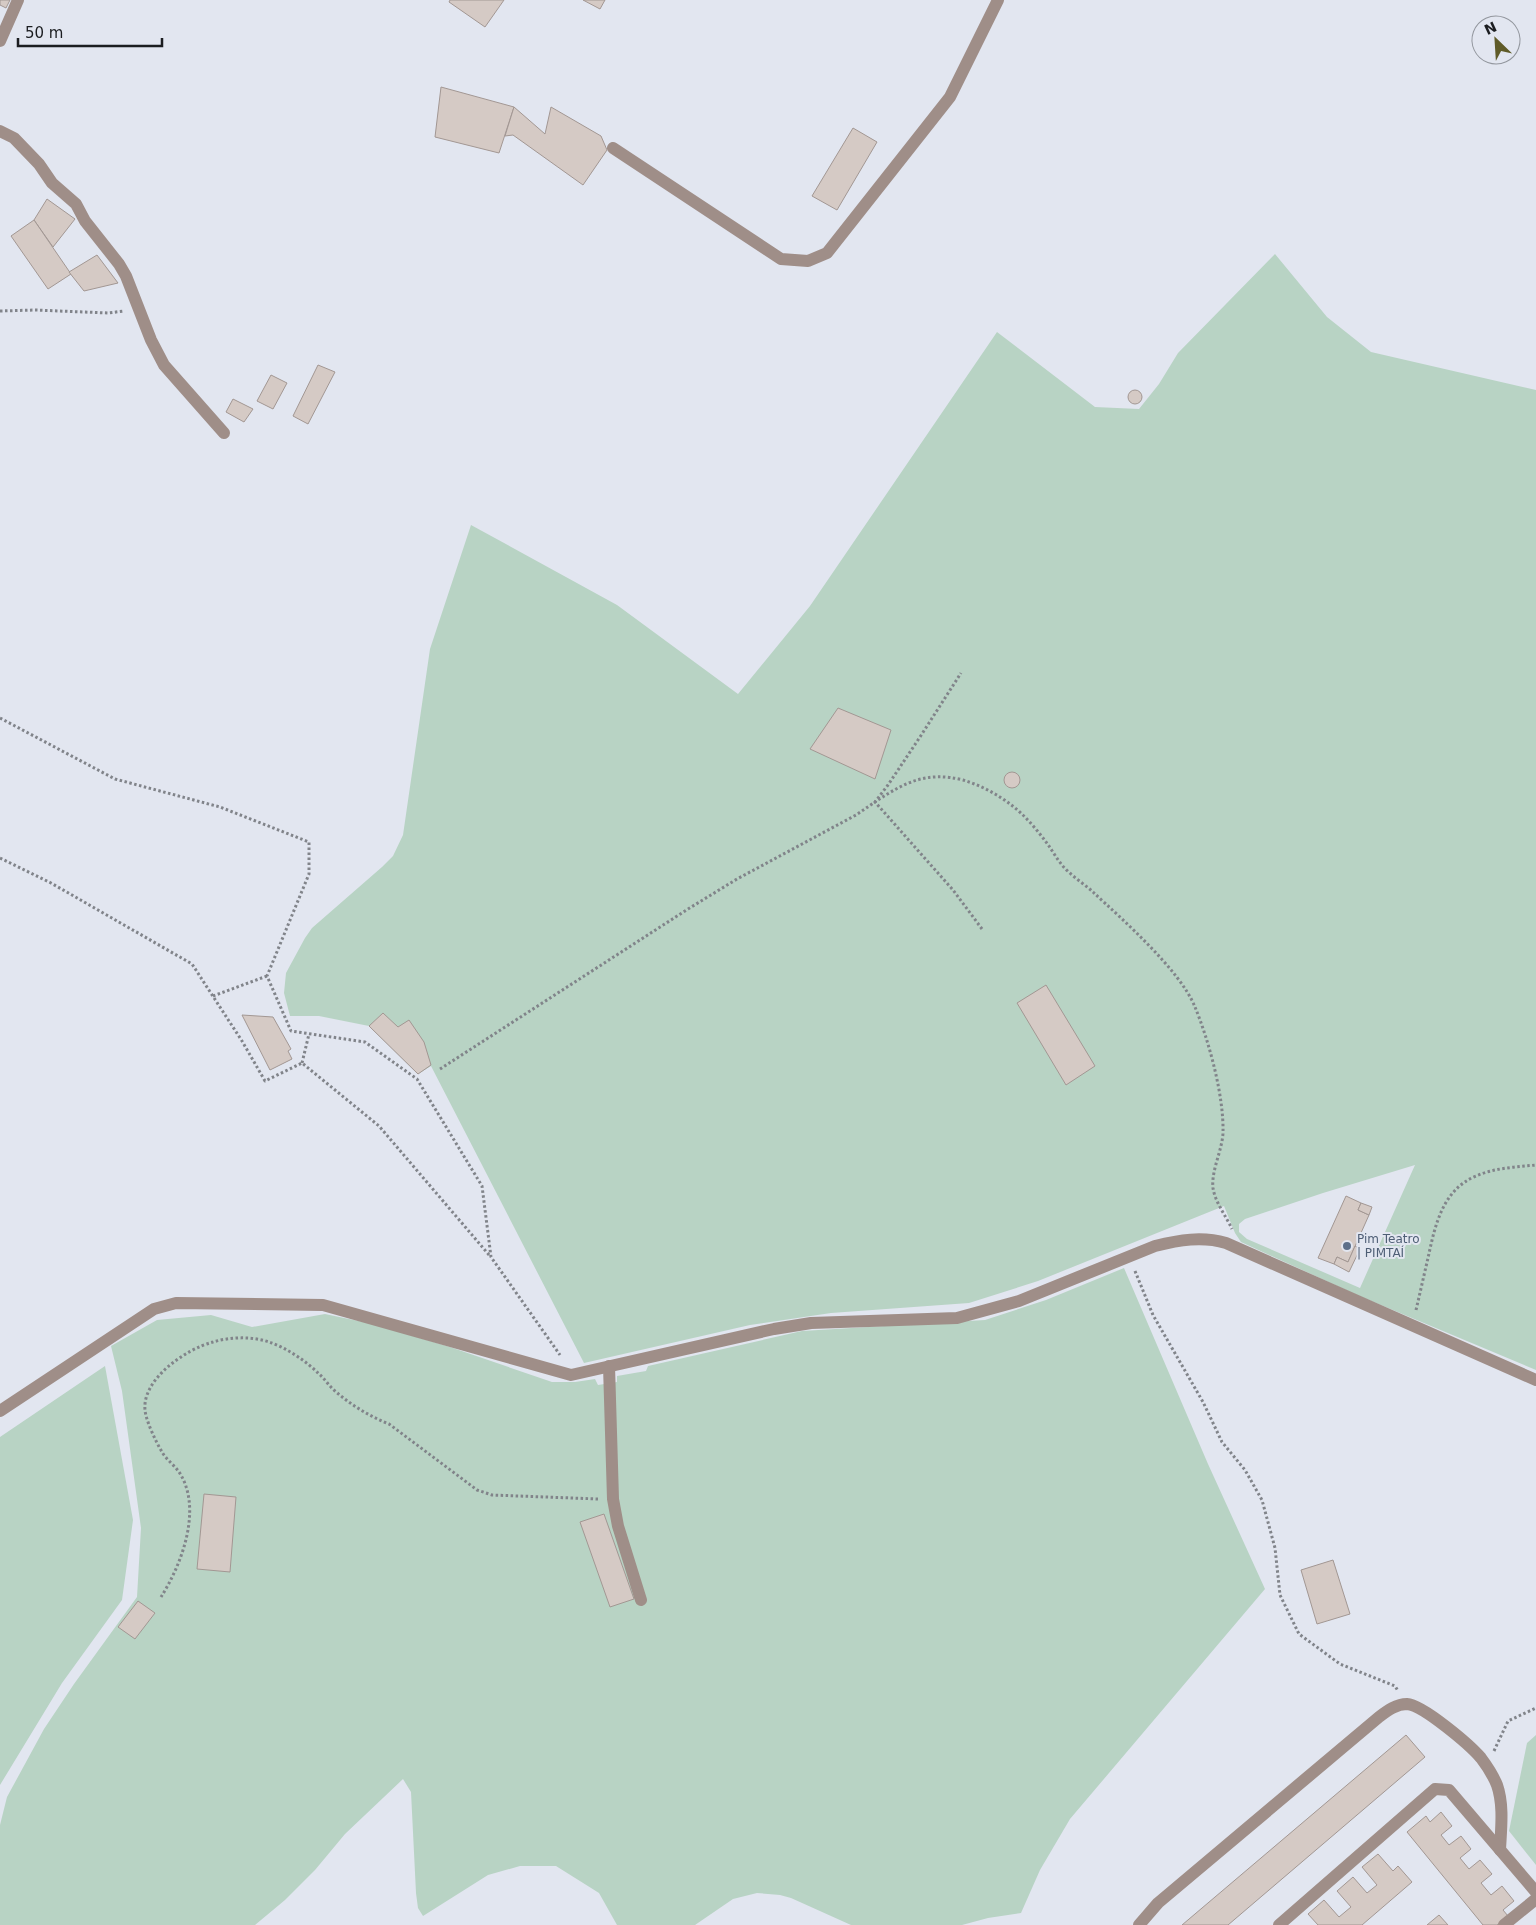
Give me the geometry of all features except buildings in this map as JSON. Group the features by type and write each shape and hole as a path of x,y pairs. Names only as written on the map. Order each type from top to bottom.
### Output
{"street":[{"path":"0,41 18,0"},
{"path":"613,148 781,259 808,261 827,252 950,97 998,0"},
{"path":"0,132 14,138 39,164 52,183 76,204 84,221 119,264 153,346 164,365 224,433"},
{"path":"0,1411 154,1309 176,1303 323,1304 571,1375 793,1326 821,1323 957,1318 1019,1301 1155,1246 1194,1239 1212,1239 1239,1248 1536,1380"},
{"path":"609,1366 613,1499 618,1526 641,1600"},
{"path":"1139,1925 1158,1903 1379,1717 1395,1707 1407,1704 1425,1711 1450,1730 1473,1750 1487,1766 1496,1783 1500,1797 1500,1850"},
{"path":"1279,1925 1435,1789 1449,1790 1536,1892"},
{"path":"1504,1925 1536,1899"}],"path":[{"path":"0,311 35,310 108,313 138,307"},
{"path":"875,802 920,737 960,673"},
{"path":"0,718 115,780 220,807 310,842 309,874 267,976 291,1031 365,1042 417,1079 482,1186 491,1257"},
{"path":"440,1069 737,879 856,815 906,783 943,776 965,781 998,796 1012,805 1033,827 1062,866 1111,909 1177,976 1195,1005 1214,1070 1223,1132 1220,1154 1212,1178 1213,1190 1239,1248"},
{"path":"875,802 954,890 982,929"},
{"path":"0,858 51,883 192,964 242,1041 265,1081 302,1063"},
{"path":"213,996 267,976"},
{"path":"302,1063 309,1034"},
{"path":"302,1063 378,1126 491,1257 556,1349 571,1375"},
{"path":"1412,1326 1435,1226 1446,1201 1454,1190 1476,1176 1500,1169 1536,1165"},
{"path":"1128,1256 1153,1315 1203,1402 1222,1442 1245,1470 1262,1500 1275,1548 1280,1596 1299,1634 1340,1664 1394,1686 1407,1704"},
{"path":"160,1596 170,1581 189,1529 190,1501 180,1475 162,1454 147,1419 145,1405 150,1387 161,1374 190,1351 212,1342 248,1338 268,1341 283,1348 309,1365 349,1403 375,1419 389,1424 470,1486 485,1494 613,1499"},
{"path":"1487,1766 1508,1720 1536,1708"}],"green space":[{"path":"1275,254 1327,317 1371,352 1536,390 1536,1370 1357,1295 1241,1242 1235,1233 1224,1206 1038,1281 969,1303 831,1313 750,1325 584,1363 431,1066 418,1074 369,1026 319,1016 290,1016 284,993 286,973 312,928 393,856 403,835 430,649 471,525 617,605 738,694 810,606 997,332 1095,407 1139,409 1159,384 1178,353","holes":["1415,1165 1360,1288 1247,1239 1239,1232 1239,1224 1245,1219"]},
{"path":"1124,1268 1208,1464 1265,1589 1070,1819 1040,1870 1021,1913 988,1918 962,1925 851,1925 791,1898 757,1893 733,1899 695,1925 617,1925 599,1893 556,1866 520,1866 488,1875 423,1916 418,1908 416,1893 411,1792 403,1779 345,1834 315,1870 285,1900 255,1925 0,1925 0,1825 7,1797 44,1729 137,1597 141,1528 122,1391 111,1346 157,1320 211,1315 252,1327 325,1314 373,1324 450,1347 552,1382 575,1382 595,1379 598,1385 617,1382 617,1376 646,1371 648,1366 802,1331 985,1320 1046,1300"},
{"path":"105,1366 133,1520 122,1600 62,1683 0,1785 0,1437"},
{"path":"1536,1735 1536,1865 1509,1831 1527,1743"}],"place":[{"name":"Pim Teatro | PIMTAÍ","path":"1347,1246"}]}
